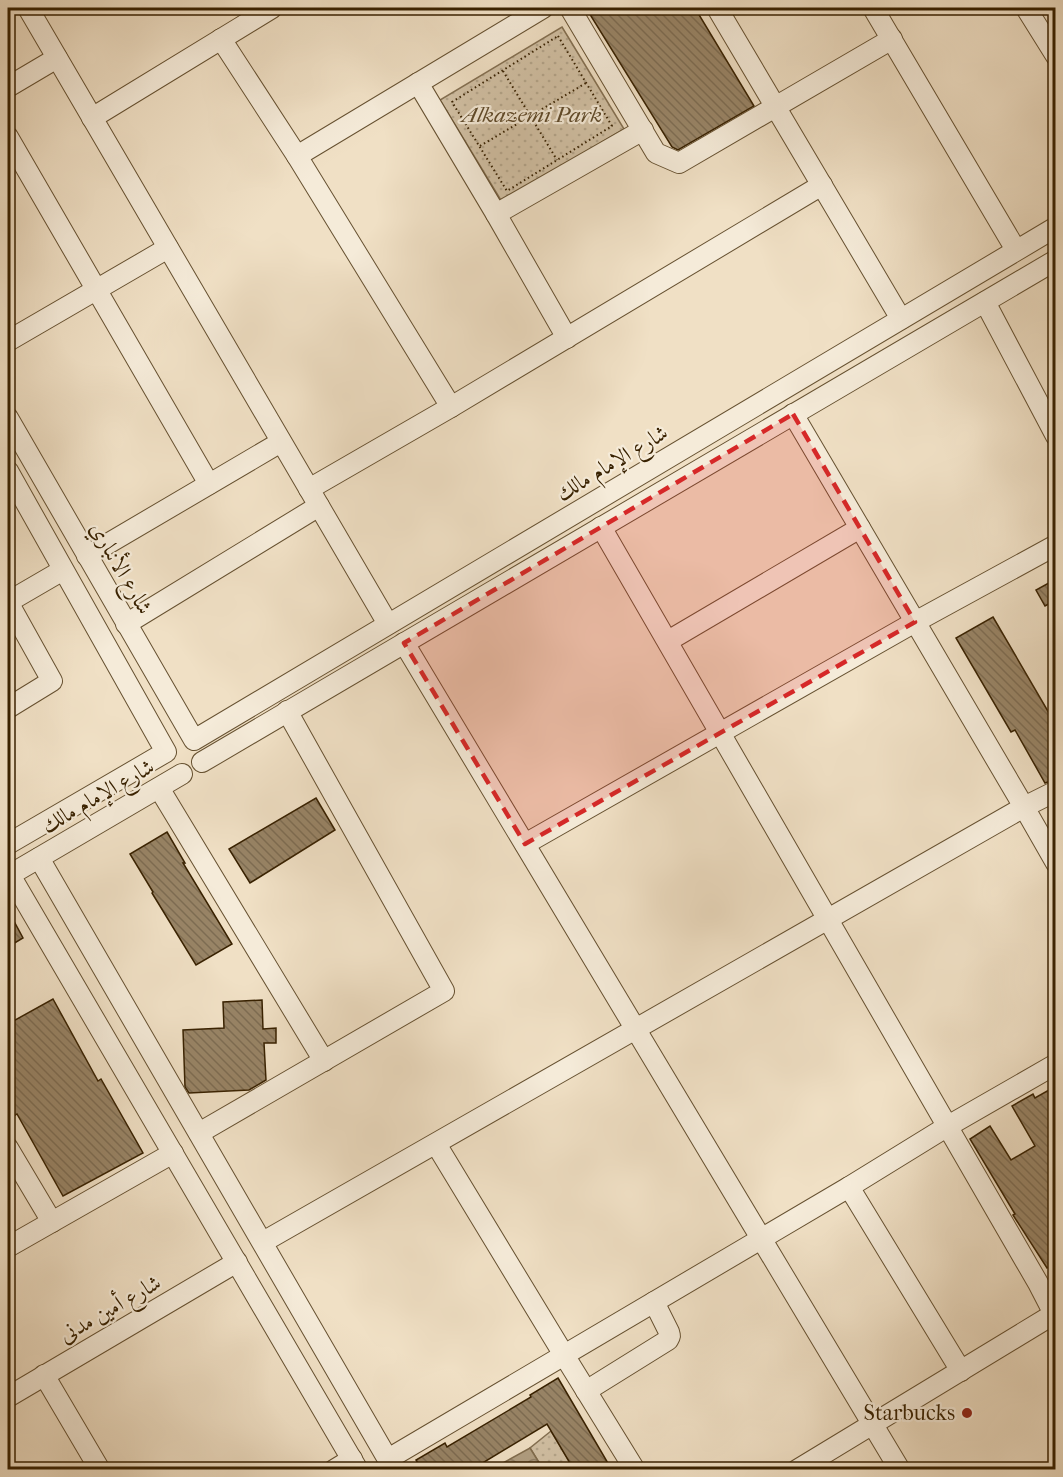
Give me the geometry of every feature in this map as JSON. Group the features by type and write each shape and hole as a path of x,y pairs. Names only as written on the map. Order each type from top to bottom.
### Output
{"street":[{"path":"28,8 388,624"},
{"path":"92,118 272,8"},
{"path":"297,156 543,8"},
{"path":"570,8 656,153 679,163 892,39"},
{"path":"717,8 901,319"},
{"path":"873,8 1016,250"},
{"path":"1026,8 1056,56"},
{"path":"221,39 297,156 451,407"},
{"path":"8,87 57,58"},
{"path":"418,83 567,338"},
{"path":"496,214 643,130"},
{"path":"8,136 209,484"},
{"path":"126,624 451,407 822,185"},
{"name":"شارع الإمام مالك","path":"194,740 1056,226"},
{"path":"8,341 168,248"},
{"path":"8,471 166,752 167,764 176,773 188,774 194,772 202,762 287,711 1056,260"},
{"path":"985,302 1056,436"},
{"path":"793,414 1056,863"},
{"name":"شارع الأنباري","path":"8,418 194,740"},
{"path":"87,556 282,442"},
{"path":"685,447 698,470"},
{"path":"601,527 829,919 1055,1315 797,1470"},
{"path":"668,641 860,528"},
{"path":"525,844 915,622 1056,545"},
{"path":"8,708 52,681 8,602 63,570"},
{"path":"404,643 900,1470"},
{"path":"199,1133 444,991 287,711"},
{"path":"166,752 172,742 177,739 194,740 201,749 202,762"},
{"name":"شارع الإمام مالك","path":"8,844 166,752"},
{"name":"شارع الإمام مالك","path":"9,875 182,774"},
{"path":"159,788 324,1061"},
{"path":"263,1242 1024,807 1056,791"},
{"path":"39,858 391,1465 564,1355 1056,1064"},
{"path":"9,875 355,1464 334,1470"},
{"path":"81,995 108,978"},
{"path":"436,1144 635,1470"},
{"path":"8,1148 52,1222"},
{"path":"8,1247 173,1153"},
{"path":"849,1187 961,1371"},
{"name":"شارع أمين مدنى","path":"8,1397 237,1262"},
{"path":"583,1387 668,1340 670,1336 667,1327 654,1302"},
{"path":"302,1373 328,1356"},
{"path":"44,1375 100,1470"}],"path":[{"path":"558,36 612,126 557,160 507,191 452,102 558,36"},
{"path":"503,71 557,160"},
{"path":"479,147 586,83"}],"highlighted area":[{"path":"793,414 915,622 525,844 404,643"}],"green space":[{"name":"Alkazemi Park","path":"562,27 624,129 502,202 440,100"},
{"path":"551,1431 574,1469 543,1469 530,1448"}],"water":[{"path":"530,1448 543,1469 492,1469"}],"building":[{"path":"586,8 695,8 754,106 678,150 672,147"},
{"path":"1056,579 1056,600 1045,606 1036,590"},
{"path":"993,617 1056,725 1056,779 1045,783 1015,730 1011,732 956,638"},
{"path":"316,798 335,830 250,883 229,849"},
{"path":"167,832 232,944 196,965 130,854"},
{"path":"8,910 23,938 8,947"},
{"path":"53,999 98,1081 101,1079 143,1153 63,1196 17,1114 14,1116 8,1105 8,1024"},
{"path":"262,1000 263,1029 276,1028 276,1043 264,1043 266,1080 249,1090 189,1093 185,1087 183,1030 224,1028 223,1002"},
{"path":"1056,1086 1056,1263 1047,1268 1013,1215 1015,1214 970,1139 990,1126 1011,1160 1035,1146 1012,1106 1033,1094 1035,1098"},
{"path":"558,1378 612,1470 574,1470 547,1424 471,1470 422,1470 416,1460 445,1443 447,1447 531,1397 530,1395"}],"place":[{"name":"Starbucks","path":"967,1413"}]}
